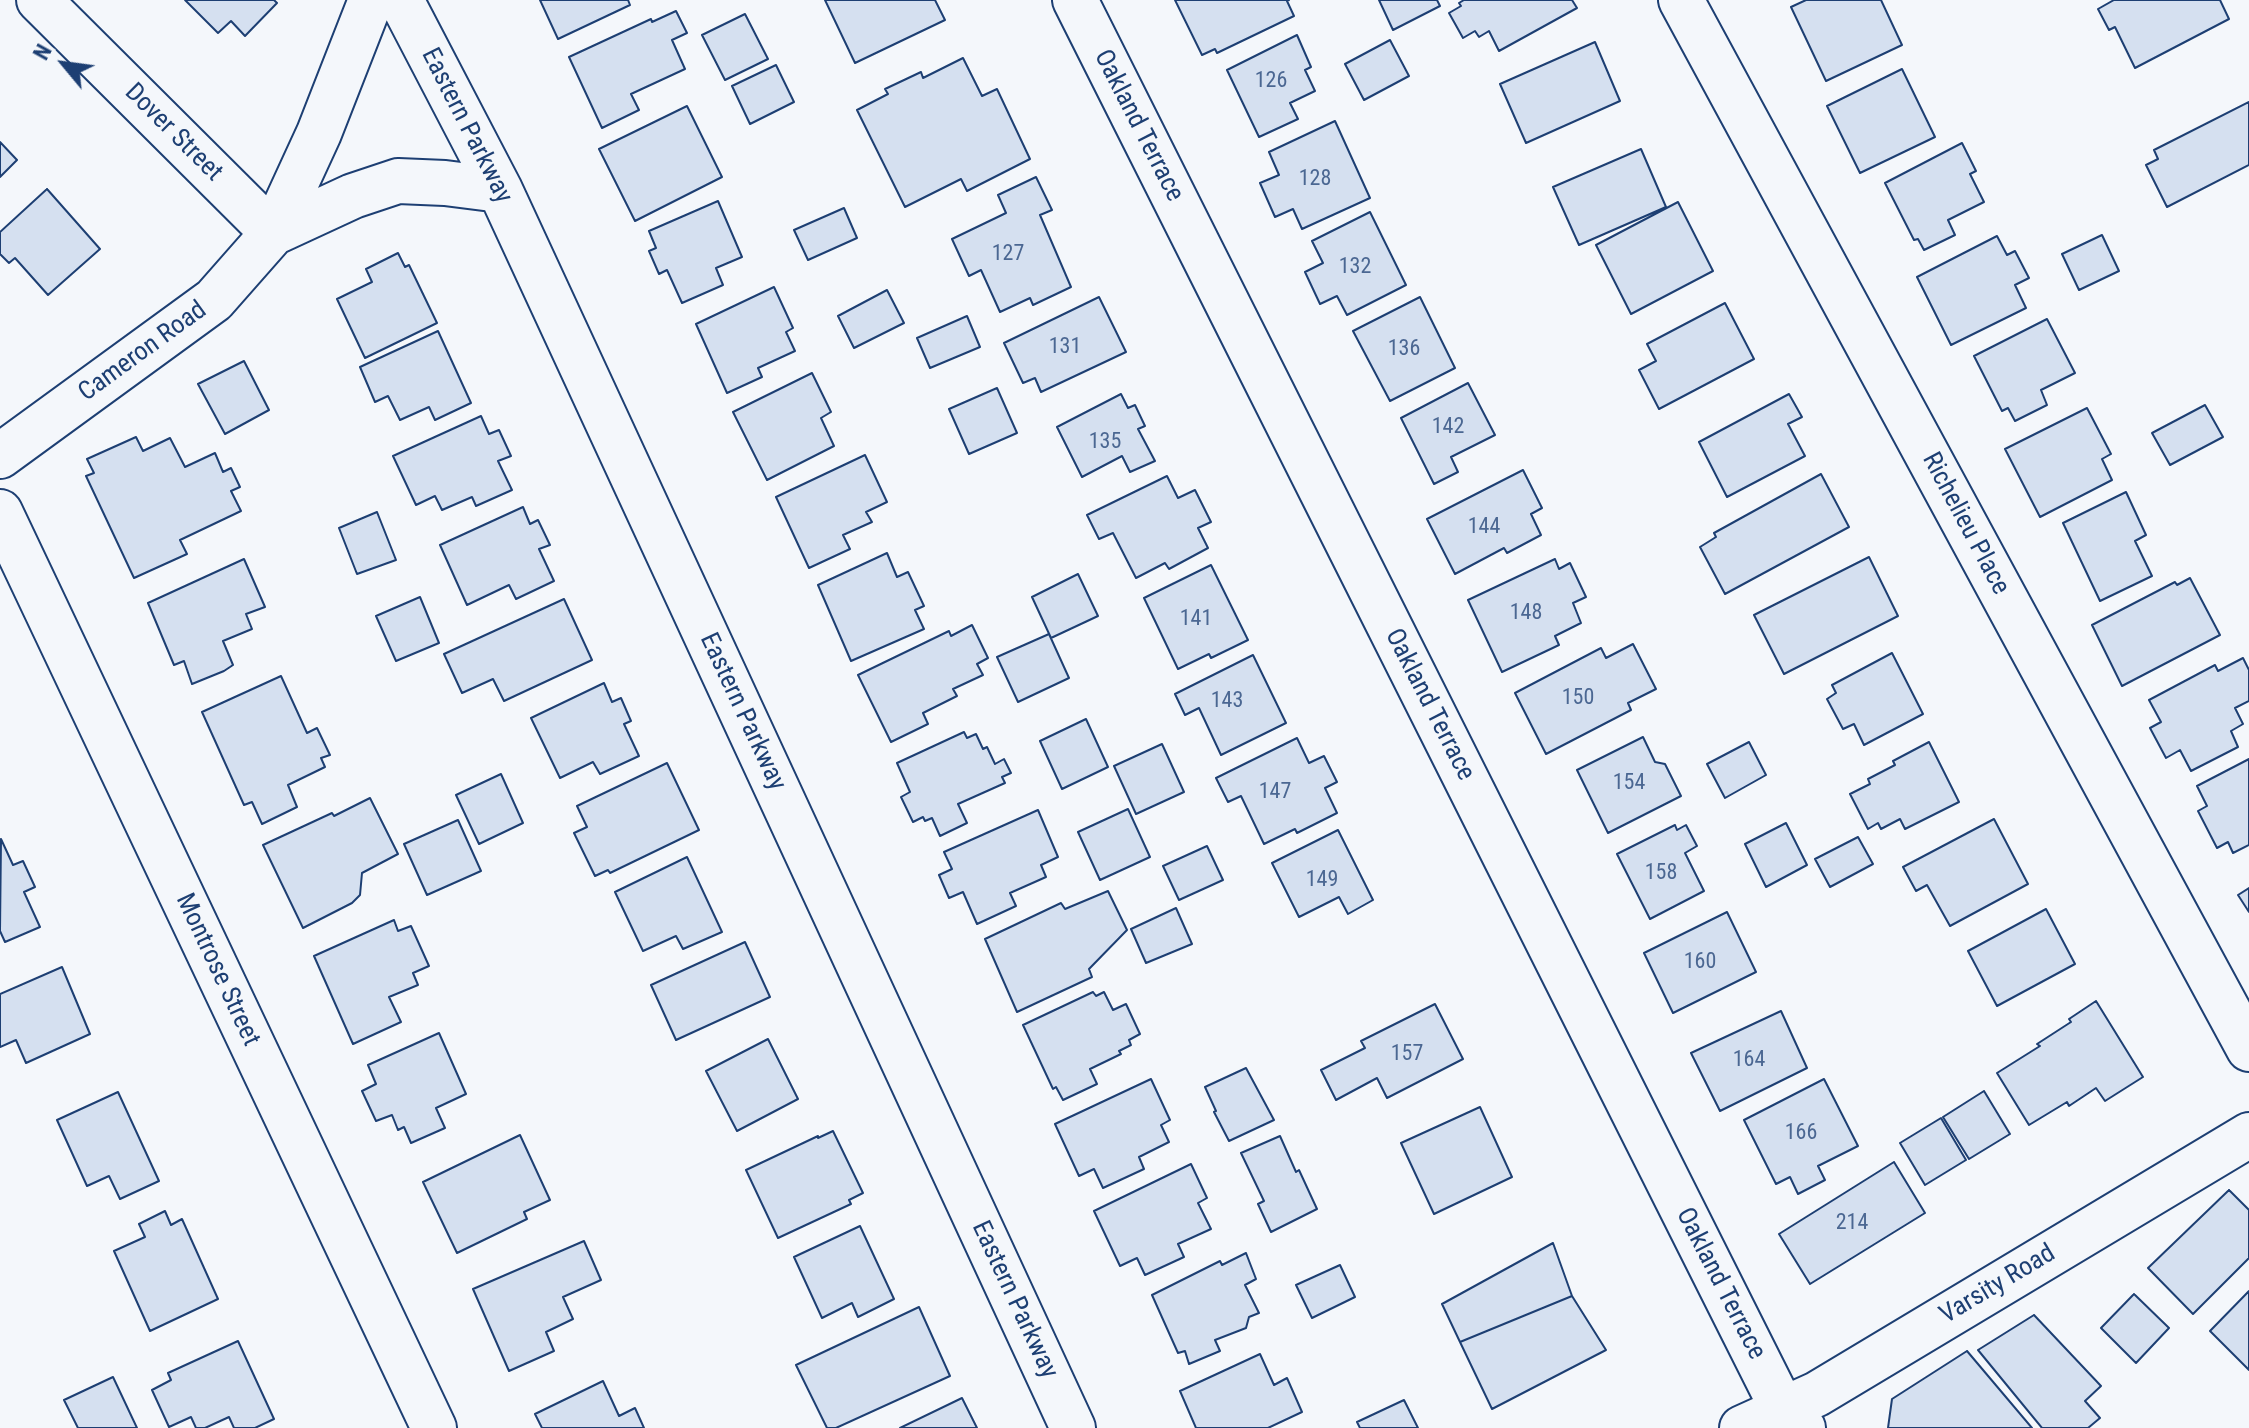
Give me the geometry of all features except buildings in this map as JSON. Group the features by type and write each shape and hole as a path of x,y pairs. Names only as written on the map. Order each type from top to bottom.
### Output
{"street":[{"name":"Dover Street","path":"39,0 273,233"},
{"name":"Cameron Road","path":"0,456 214,300 273,233 319,133 371,0"},
{"name":"Eastern Parkway","path":"401,0 500,190 1073,1428"},
{"name":"Oakland Terrace","path":"1075,0 1793,1419"},
{"name":"Richelieu Place","path":"1681,0 2249,1049"},
{"name":"Cameron Road","path":"273,233 353,196 398,181 500,190"},
{"name":"Montrose Street","path":"0,512 434,1428"},
{"name":"Varsity Road","path":"1742,1428 1793,1419 1817,1394 2249,1135"}]}
